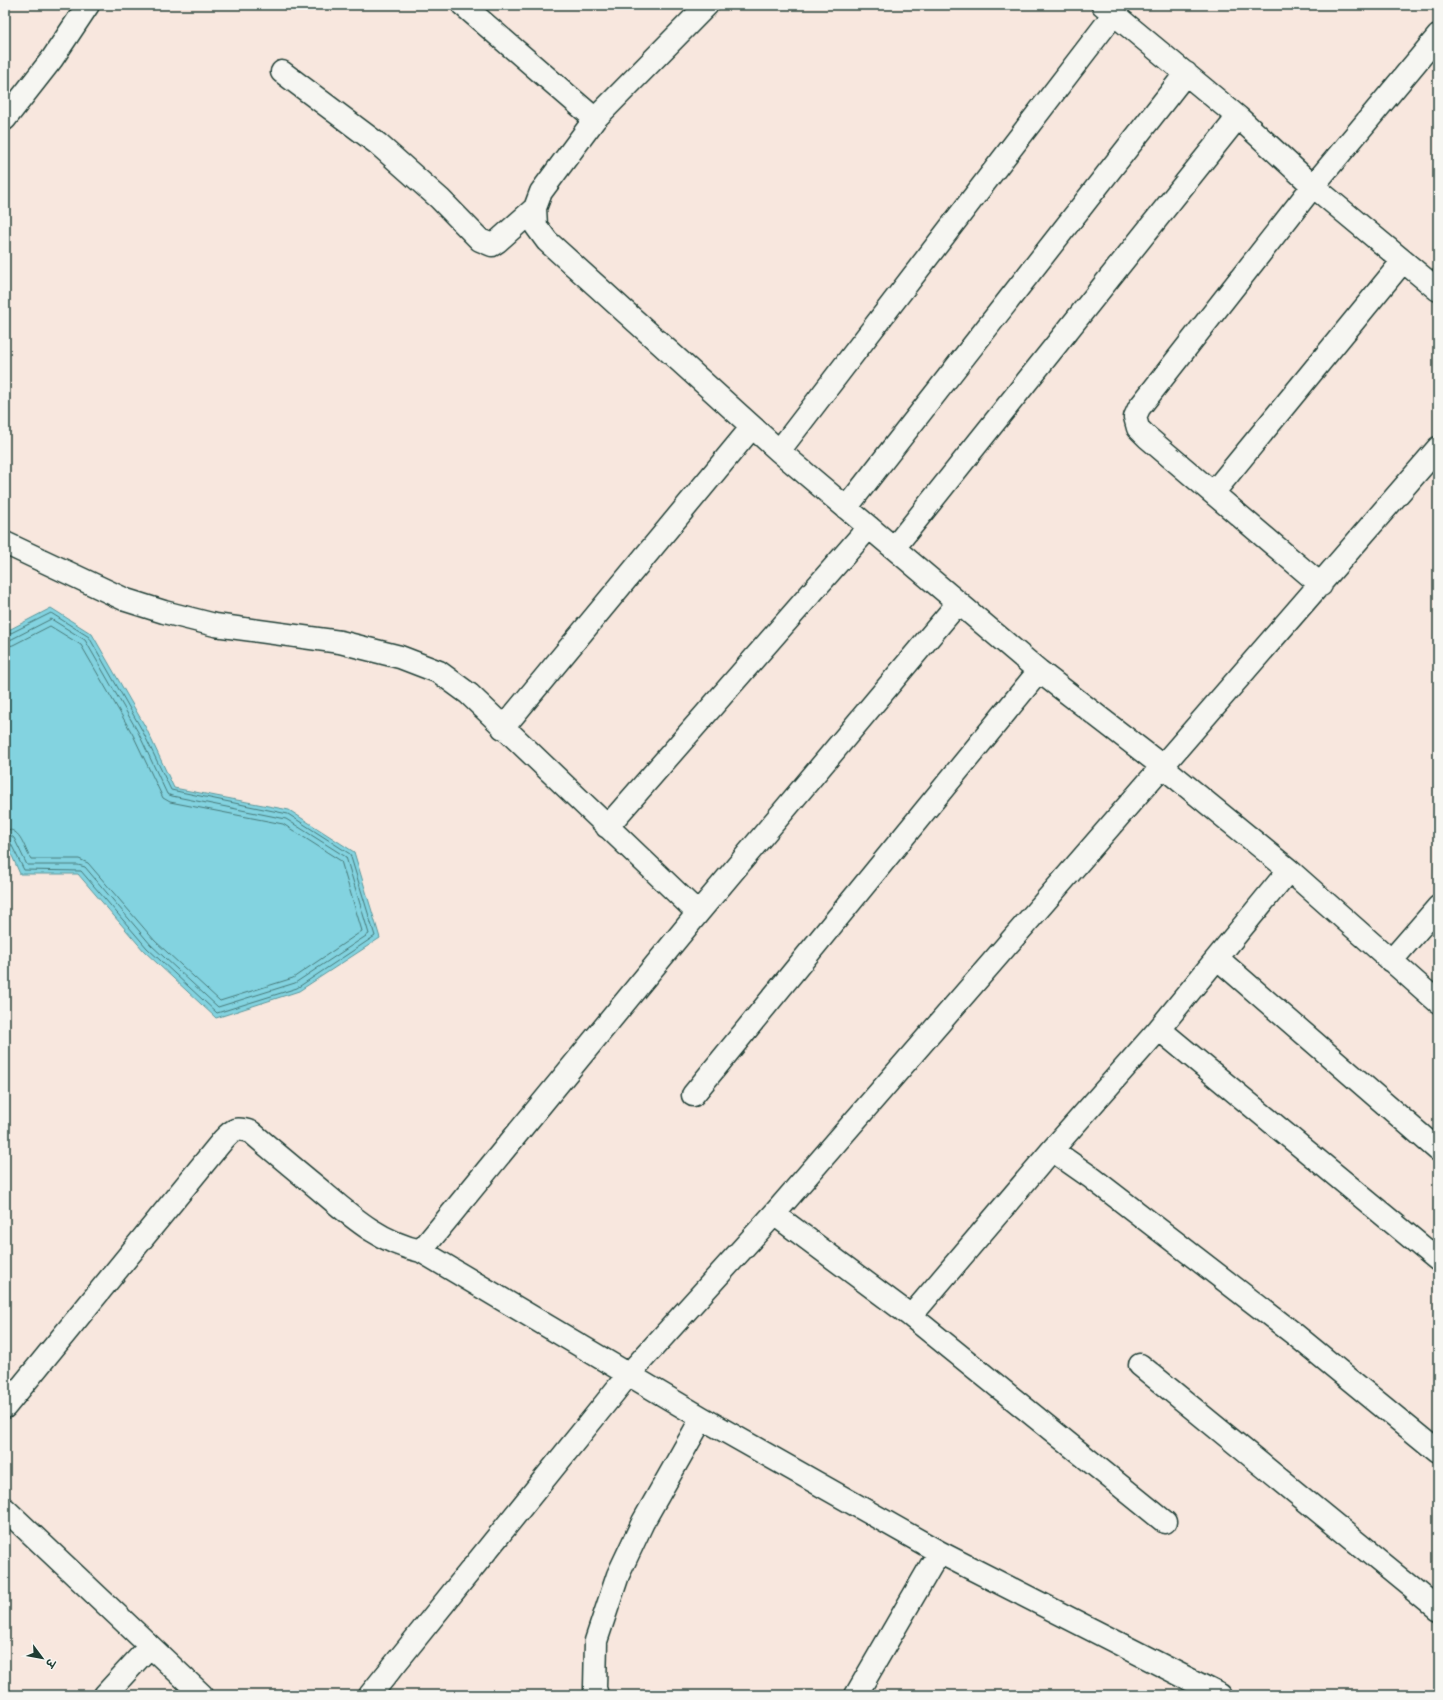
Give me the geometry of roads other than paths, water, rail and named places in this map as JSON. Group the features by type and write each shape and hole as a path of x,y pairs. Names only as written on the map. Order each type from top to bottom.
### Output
{"street":[{"path":"5,119 52,59 88,5"},
{"path":"463,5 595,119"},
{"path":"707,5 595,119 540,192 535,208 536,226 547,241 779,451 1039,671 1162,766 1289,870 1438,1002"},
{"path":"779,451 1109,10 1238,116 1313,186 1438,290"},
{"path":"1321,585 1147,437 1138,428 1135,417 1139,408 1313,186 1438,36"},
{"path":"282,72 378,144 440,199 480,240 492,245 535,208"},
{"path":"846,508 1186,73"},
{"path":"894,548 1238,116"},
{"path":"1213,493 1403,261"},
{"path":"503,728 752,427"},
{"path":"370,1695 630,1374 774,1214 1162,766 1321,585 1438,448"},
{"path":"607,827 869,527"},
{"path":"5,542 126,600 164,612 215,625 340,642 400,657 439,672 469,694 698,913"},
{"path":"422,1251 698,913 958,603"},
{"path":"693,1095 1039,671"},
{"path":"911,1316 1052,1150 1159,1029 1289,870"},
{"path":"1391,961 1438,907"},
{"path":"1217,958 1438,1150"},
{"path":"1159,1029 1438,1260"},
{"path":"5,1407 232,1131 241,1128 251,1132 358,1221 381,1237 404,1247 422,1251 702,1418 939,1552 1220,1695"},
{"path":"1052,1150 1092,1178 1293,1333 1438,1452"},
{"path":"774,1214 911,1316 1165,1522"},
{"path":"1140,1365 1438,1609"},
{"path":"597,1695 594,1688 596,1641 618,1574 643,1522 702,1418"},
{"path":"5,1509 202,1695"},
{"path":"856,1695 939,1552"},
{"path":"105,1695 150,1646"}],"water":[{"path":"51,608 92,634 146,728 174,788 289,810 354,852 380,938 299,991 216,1018 144,951 78,874 20,874 5,840 5,632"}]}
